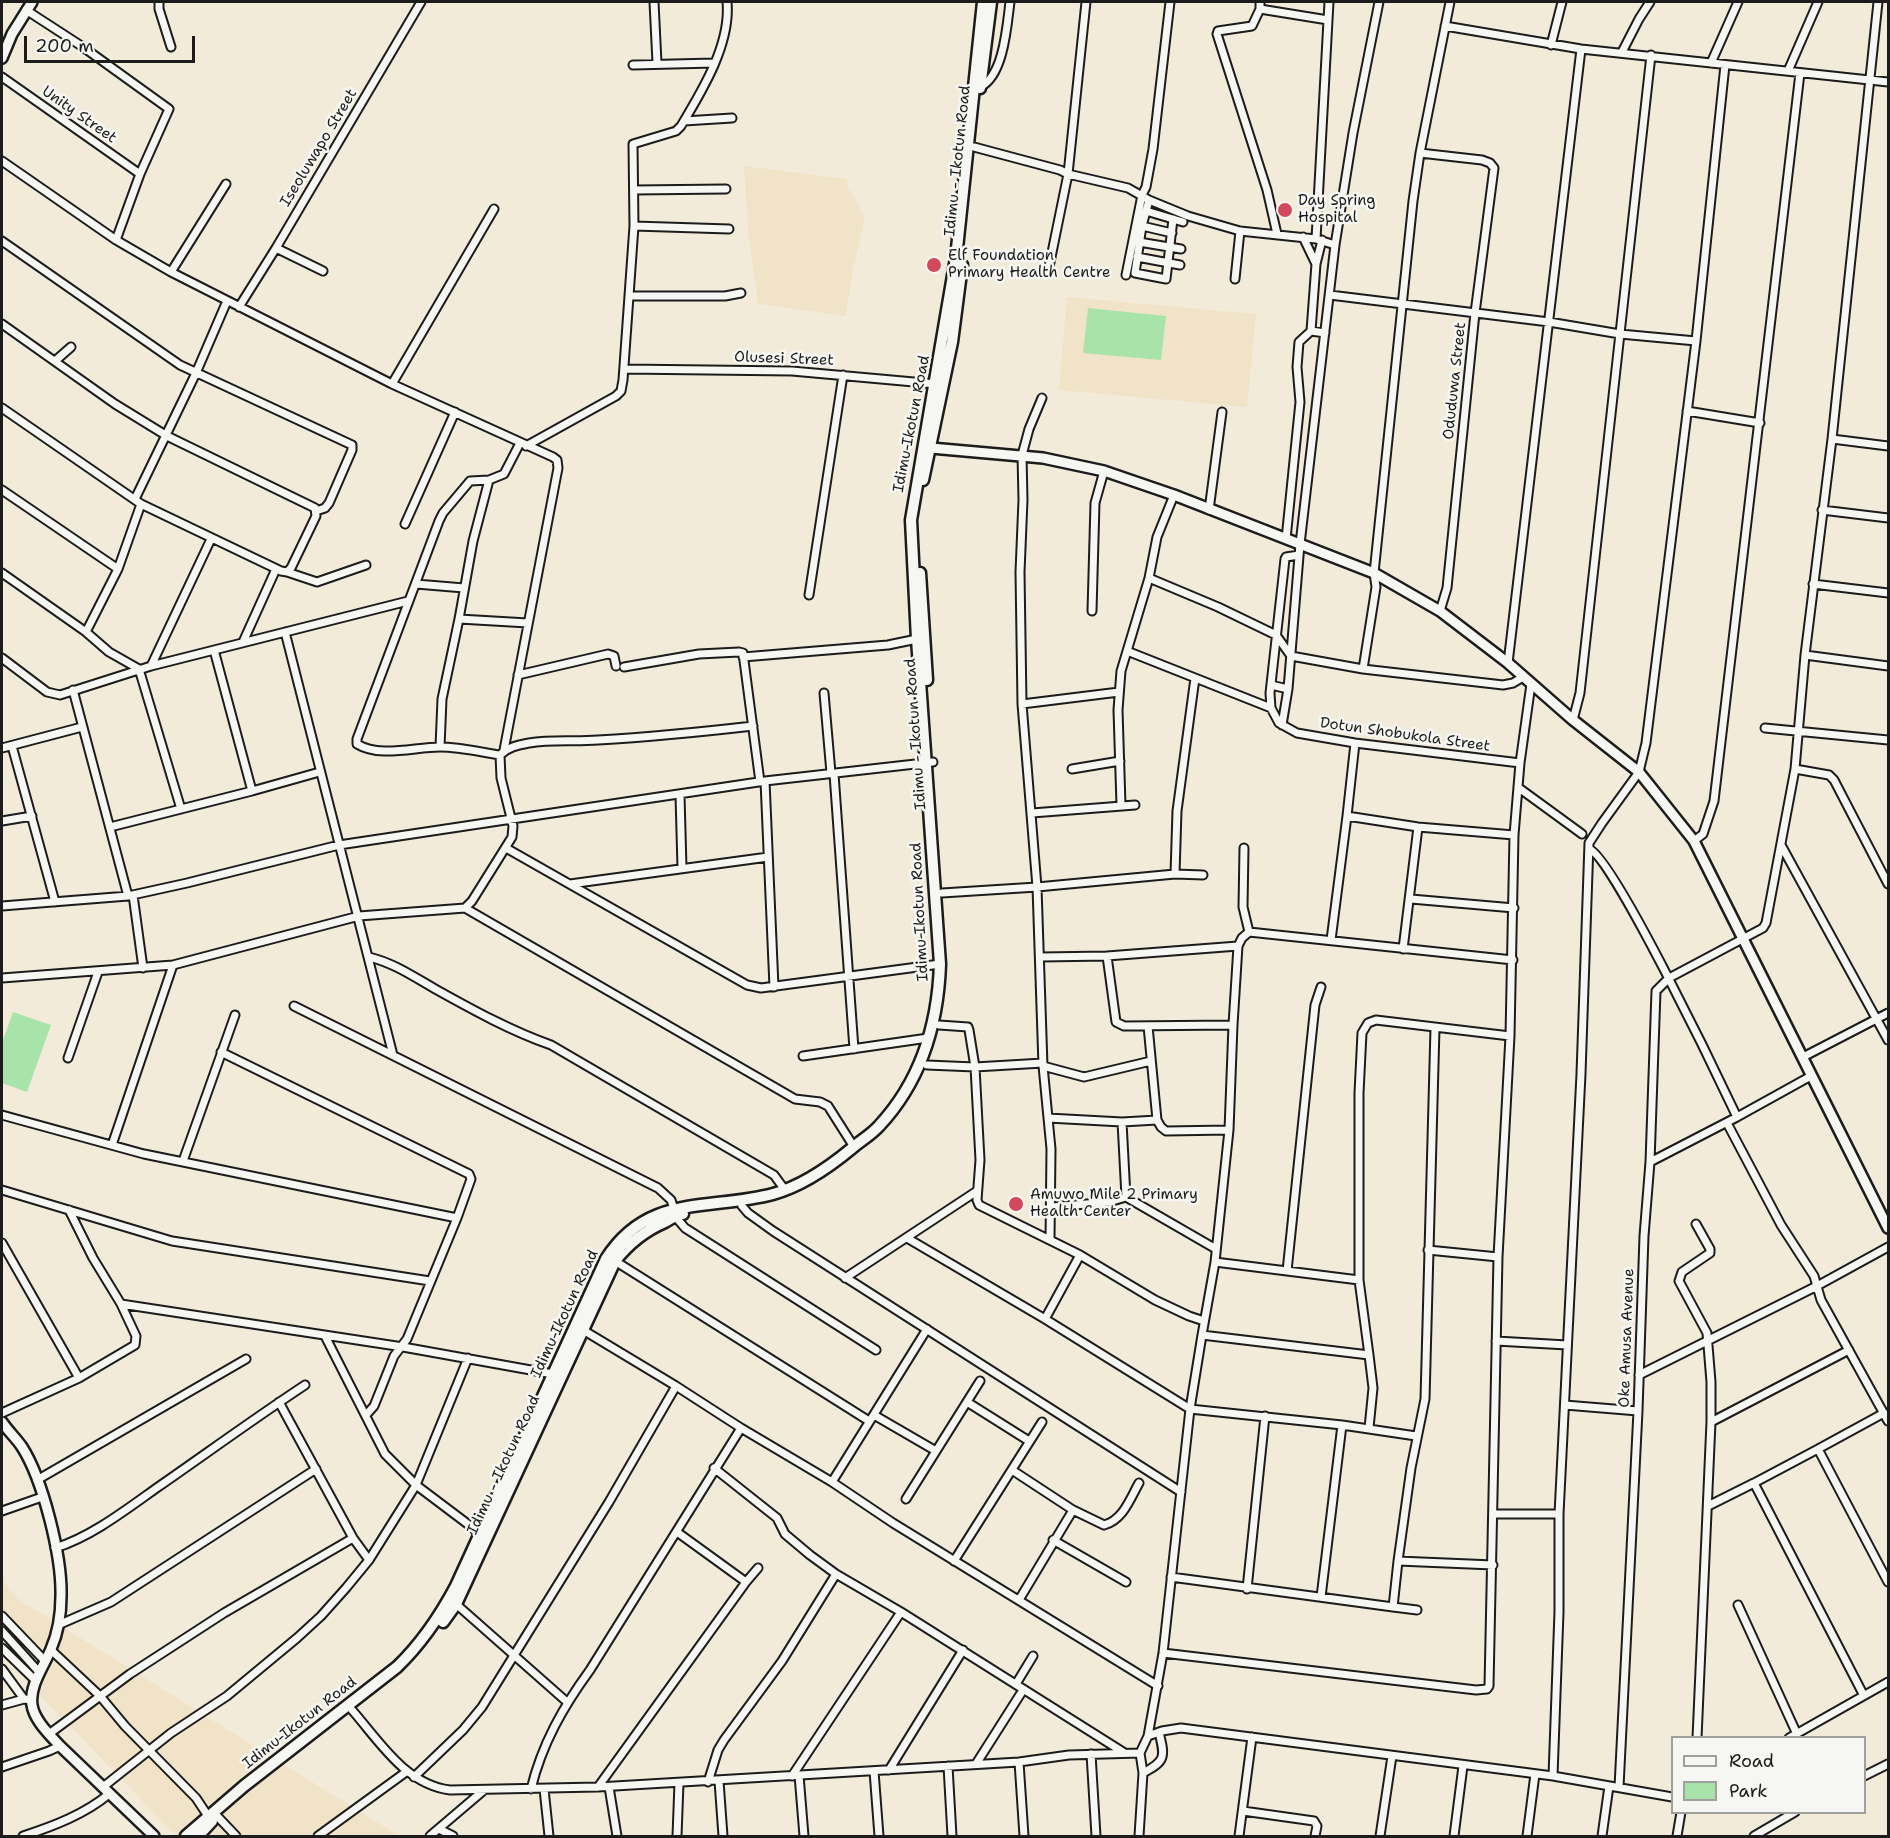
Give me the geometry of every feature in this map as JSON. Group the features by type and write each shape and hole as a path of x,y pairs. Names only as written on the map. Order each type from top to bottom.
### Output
{"main road":[{"name":"Idimu-Ikotun Road","path":"186,1836 406,1658 432,1628 482,1538 553,1374 603,1266 614,1248 643,1222 674,1212 785,1190 824,1170 850,1152 880,1125 906,1093 916,1076 928,1038 938,991 939,964 929,762 917,639 911,513 939,385 969,165 983,2"},
{"name":"Idimu - Ikotun Road","path":"969,165 974,147 991,2"},
{"name":"Idimu - Ikotun Road","path":"213,1816 414,1660 456,1604 482,1538 615,1261 624,1249 639,1236 669,1220 674,1212 742,1206 784,1198 820,1180 850,1152 883,1131 912,1096 927,1065 939,1025 946,965 942,893 929,762 917,527 919,501 931,448 939,385"},
{"name":"Idimu-Ikotun Road","path":"198,1836 213,1816"}],"street":[{"path":"159,2 159,9 171,47"},
{"name":"Iseoluwapo Street","path":"239,307 420,2"},
{"path":"654,2 657,63"},
{"path":"727,2 728,22 714,63 684,121 676,131 633,144 634,226 623,386 616,396 523,444 504,474 489,480 470,481 465,484 443,513 408,601 357,744 379,750 416,750 440,747 502,753 513,746 557,740 575,742 664,736 753,726"},
{"path":"980,87 994,76 999,65 1010,2"},
{"path":"1048,272 1068,174 1086,2"},
{"path":"1126,275 1153,149 1170,2"},
{"path":"1286,539 1300,402 1297,367 1299,342 1311,331 1319,239 1329,2"},
{"path":"1285,727 1300,544 1335,245 1353,133 1379,2"},
{"path":"1363,669 1376,587 1374,573 1401,304 1420,153 1450,2"},
{"path":"1551,45 1562,2"},
{"path":"1622,52 1650,2"},
{"path":"1711,63 1738,2"},
{"path":"1788,71 1818,2"},
{"path":"1669,978 1763,928 1766,922 1800,731 1805,655 1832,439 1878,2"},
{"path":"1277,234 1267,190 1216,34 1218,31 1249,27 1260,5 1328,20"},
{"path":"2,58 29,6 170,109 140,174 116,240"},
{"path":"1445,26 1581,49 1888,82"},
{"path":"1508,663 1581,49"},
{"path":"1573,720 1580,693 1651,55"},
{"path":"633,65 714,63"},
{"path":"1553,1776 1559,1612 1559,1514 1581,1074 1589,843 1640,772 1646,743 1696,340 1725,65"},
{"path":"1694,841 1704,834 1714,801 1800,73"},
{"name":"Unity Street","path":"2,77 140,174"},
{"path":"684,121 732,118"},
{"path":"974,147 1068,174 1128,188 1149,200 1188,216 1240,231 1319,239 1335,245"},
{"name":"Oduduwa Street","path":"1420,153 1482,160 1490,163 1494,168 1475,313 1447,588 1440,611"},
{"path":"2,161 116,240 171,272 392,384 556,460 558,468 502,753 501,778 512,819 512,837 472,901 465,908"},
{"path":"171,272 226,184"},
{"path":"634,190 726,189"},
{"path":"1149,200 1142,226 1135,273 1166,279 1173,219"},
{"path":"392,384 494,209"},
{"path":"1146,212 1183,222"},
{"path":"634,226 729,229"},
{"path":"1142,226 1172,233"},
{"path":"1235,279 1240,231"},
{"path":"1303,237 1316,264"},
{"path":"2,241 180,365 352,445 352,450 329,504 316,511"},
{"path":"1139,242 1181,249"},
{"path":"276,248 323,271"},
{"path":"1137,257 1180,265"},
{"path":"629,296 725,296 741,293"},
{"path":"1330,295 1549,321 1620,334 1696,340"},
{"path":"85,643 118,569 138,501 227,301"},
{"path":"2,324 115,404 167,436 315,508 316,511"},
{"path":"1311,331 1325,333"},
{"path":"55,362 71,347"},
{"name":"Olusesi Street","path":"624,369 792,371 939,385"},
{"path":"809,595 843,375"},
{"path":"1042,398 1029,429 1022,455 1020,572 1022,704 1032,813 1041,957 1043,1065 1052,1207 1050,1240"},
{"path":"2,408 138,501 211,539 276,569 317,582 366,565"},
{"path":"1687,411 1760,423"},
{"path":"405,525 455,412"},
{"path":"1209,510 1222,412"},
{"path":"1832,439 1888,446"},
{"path":"931,448 1043,458 1104,471 1174,495 1374,573 1440,611 1508,663 1573,720 1640,772 1694,841 1888,1228"},
{"path":"1092,611 1095,503 1104,471"},
{"path":"440,747 442,699 473,541 489,480"},
{"path":"2,490 118,569"},
{"path":"1121,805 1119,692 1121,671 1149,578 1157,537 1174,495"},
{"path":"1822,510 1888,518"},
{"path":"287,572 310,528 316,511"},
{"path":"151,666 211,539"},
{"path":"1271,708 1271,685 1285,558 1299,555"},
{"path":"243,642 276,569"},
{"path":"2,573 109,652 139,669 181,809"},
{"path":"1149,578 1276,635 1291,656 1363,669 1503,684 1527,680"},
{"path":"416,584 464,588"},
{"path":"1813,584 1888,593"},
{"path":"2,658 47,692 60,695 139,669 408,601"},
{"path":"459,619 528,623"},
{"path":"285,632 393,1055"},
{"path":"743,657 888,645 917,639"},
{"path":"214,650 252,791"},
{"path":"1127,651 1271,708 1285,727"},
{"path":"624,667 699,654 742,653 763,782 774,987"},
{"path":"518,675 608,654 614,656 616,666"},
{"path":"1805,655 1888,666"},
{"path":"1175,874 1178,811 1195,678"},
{"path":"1163,1653 1486,1689 1490,1682 1498,1257 1513,960 1514,835 1527,680"},
{"path":"1271,685 1288,689"},
{"path":"74,690 82,727 130,895 143,968"},
{"path":"1022,704 1119,692"},
{"path":"824,693 833,773 854,1049"},
{"path":"2,748 82,727"},
{"name":"Dotun Shobukola Street","path":"1285,727 1297,734 1355,743 1520,763"},
{"path":"1765,728 1888,740"},
{"path":"1331,940 1355,743"},
{"path":"12,746 55,902"},
{"path":"1072,769 1120,761"},
{"path":"2,906 130,895 339,845 763,782 929,762"},
{"path":"1795,769 1828,775 1834,780 1888,884"},
{"path":"110,827 316,773"},
{"path":"1519,788 1582,834"},
{"path":"680,795 682,868"},
{"path":"1032,813 1135,805"},
{"path":"2,820 32,816"},
{"path":"1347,816 1418,827 1514,835"},
{"path":"1403,949 1411,899 1418,827"},
{"path":"1781,845 1888,1040"},
{"path":"506,848 747,985 761,988 774,987 939,964"},
{"path":"1244,848 1243,907 1249,932"},
{"path":"1589,849 1596,852 1611,873 1669,978 1737,1118"},
{"path":"570,884 768,856"},
{"path":"942,893 1175,874 1203,875"},
{"path":"1411,899 1514,908"},
{"path":"2,978 98,972 173,964 359,916 465,908 795,1099 820,1102 828,1106 850,1152"},
{"path":"1139,1836 1143,1773 1140,1753 1148,1736 1163,1653 1190,1409 1215,1262 1230,1130 1238,946 1249,932 1513,960"},
{"path":"1041,957 1107,956 1238,946"},
{"path":"1107,956 1116,1022 1124,1026 1233,1025"},
{"path":"369,957 402,969 437,990 551,1045 774,1175 785,1190"},
{"path":"112,1145 173,964"},
{"path":"68,1058 98,972"},
{"name":"Oke Amusa Avenue","path":"1619,1787 1638,1411 1644,1236 1650,1162 1656,991 1669,978"},
{"path":"1287,1271 1315,1005 1321,987"},
{"path":"294,1006 658,1188 671,1200 674,1212 685,1228 876,1350"},
{"path":"1803,1057 1888,1013"},
{"path":"183,1161 235,1015"},
{"path":"1369,1428 1373,1388 1359,1280 1359,1094 1362,1033 1368,1023 1376,1020 1510,1036"},
{"path":"939,1025 968,1027 975,1066 980,1160 977,1200 984,1209 1080,1255 1155,1300 1189,1317 1204,1321"},
{"path":"1148,1026 1157,1120 1161,1127 1166,1131 1230,1130"},
{"path":"1393,1607 1416,1436 1425,1399 1435,1028"},
{"path":"803,1056 928,1038"},
{"path":"221,1052 469,1174 470,1185 403,1347 394,1356 374,1406 366,1415"},
{"path":"927,1065 1043,1065 1084,1077 1151,1061"},
{"path":"1650,1162 1737,1118 1811,1076"},
{"path":"2,1115 166,1159 457,1218"},
{"path":"1048,1118 1122,1122 1157,1120"},
{"path":"1122,1122 1126,1197"},
{"path":"1727,1123 1781,1225 1814,1276 1821,1300 1888,1421"},
{"path":"2,1190 172,1241 430,1281"},
{"path":"846,1278 977,1191"},
{"path":"1052,1207 1109,1202 1126,1197 1216,1249"},
{"path":"742,1206 755,1220 1181,1492"},
{"path":"2,1413 79,1378 135,1345 136,1336 121,1304 93,1258 69,1210"},
{"path":"1696,1224 1710,1253 1682,1272 1679,1281 1707,1333 1708,1341 1711,1422 1696,1736"},
{"path":"907,1238 1045,1319 1190,1409 1369,1428 1416,1436"},
{"path":"2,1243 79,1378"},
{"path":"1639,1375 1817,1286 1888,1247"},
{"path":"1428,1250 1498,1257"},
{"path":"1045,1319 1080,1255"},
{"path":"615,1261 871,1418 936,1451"},
{"path":"1215,1262 1359,1280"},
{"path":"121,1304 403,1347 553,1374"},
{"path":"832,1482 927,1329"},
{"path":"583,1330 832,1482 893,1524 1019,1600 1115,1662 1158,1686"},
{"path":"1202,1335 1369,1355"},
{"path":"325,1336 385,1454 416,1485 473,1528 482,1538"},
{"path":"1496,1341 1567,1345"},
{"path":"1711,1422 1849,1350"},
{"path":"23,1836 76,1816 95,1805 106,1790 149,1751 184,1724 227,1696 321,1616 369,1560 416,1485 468,1358"},
{"path":"37,1480 246,1359"},
{"path":"906,1499 980,1381"},
{"path":"55,1548 71,1543 130,1506 305,1385"},
{"path":"414,1777 474,1719 609,1502 676,1386"},
{"path":"279,1402 353,1538 369,1560"},
{"path":"967,1402 1029,1441"},
{"path":"1565,1405 1638,1411"},
{"path":"1708,1506 1884,1413"},
{"path":"1247,1588 1265,1416"},
{"path":"954,1561 1042,1422"},
{"path":"1321,1597 1342,1425"},
{"path":"3,1427 21,1445 37,1480 55,1548 61,1587 58,1625 51,1650 44,1660 28,1700"},
{"path":"531,1789 541,1753 567,1702 590,1670 741,1428"},
{"path":"1818,1449 1888,1582"},
{"path":"714,1468 777,1518 785,1534 836,1574 963,1650 1124,1753"},
{"path":"58,1625 111,1602 316,1469"},
{"path":"1012,1470 1073,1510 1099,1524 1110,1524 1120,1516 1139,1483"},
{"path":"1754,1483 1863,1694"},
{"path":"2,1511 42,1497"},
{"path":"1019,1600 1073,1510"},
{"path":"1493,1514 1559,1514"},
{"path":"677,1532 746,1582"},
{"path":"49,1734 100,1696 224,1613 353,1538"},
{"path":"1053,1540 1126,1582"},
{"path":"1398,1561 1492,1565"},
{"path":"598,1787 758,1568"},
{"path":"708,1782 718,1750 782,1661 836,1574"},
{"path":"1171,1577 1417,1610"},
{"path":"456,1604 567,1702"},
{"path":"1737,1605 1796,1732"},
{"path":"804,1836 796,1775 901,1612"},
{"path":"2,1616 44,1660"},
{"path":"2,1631 38,1677"},
{"path":"2,1648 38,1677"},
{"path":"51,1650 100,1696 149,1751 236,1836"},
{"path":"889,1770 963,1650"},
{"path":"1016,1684 1033,1656"},
{"path":"2,1669 28,1700 49,1734 154,1836"},
{"path":"1790,1736 1888,1682"},
{"path":"976,1764 1023,1690"},
{"path":"2,1704 28,1700"},
{"path":"352,1710 406,1772 441,1789 544,1789 708,1782 1019,1762 1091,1754 1140,1753"},
{"path":"1148,1736 1181,1728 1553,1776 1671,1797"},
{"path":"1143,1773 1160,1763 1163,1756 1159,1732"},
{"path":"1239,1836 1252,1737"},
{"path":"2,1767 60,1746"},
{"path":"1091,1754 1096,1836"},
{"path":"1380,1836 1392,1756"},
{"path":"1019,1762 1024,1836"},
{"path":"1866,1775 1888,1764"},
{"path":"948,1766 952,1836"},
{"path":"1454,1836 1463,1766"},
{"path":"873,1771 879,1836"},
{"path":"318,1836 406,1772"},
{"path":"1527,1836 1535,1774"},
{"path":"719,1781 723,1836"},
{"path":"677,1836 679,1783"},
{"path":"1602,1836 1609,1786"},
{"path":"609,1787 617,1836"},
{"path":"544,1789 549,1836"},
{"path":"430,1836 484,1790"},
{"path":"1243,1810 1314,1821 1317,1823 1315,1836"},
{"path":"1677,1836 1681,1814"},
{"path":"1754,1836 1792,1814"},
{"path":"439,1829 453,1836"}],"shaded area":[{"path":"744,166 847,179 847,184 864,216 864,222 852,274 846,316 758,304 748,231"},
{"path":"1067,297 1256,314 1247,407 1059,390"},
{"path":"2,1581 21,1601 399,1836 176,1836 2,1656"}],"green space":[{"path":"1088,308 1166,316 1161,360 1083,353"},
{"path":"13,1012 51,1025 27,1092 2,1083 2,1043"}],"place":[{"name":"Day Spring Hospital","path":"1285,210"},
{"name":"Elf Foundation Primary Health Centre","path":"934,265"},
{"name":"Amuwo Mile 2 Primary Health Center","path":"1016,1204"}]}
